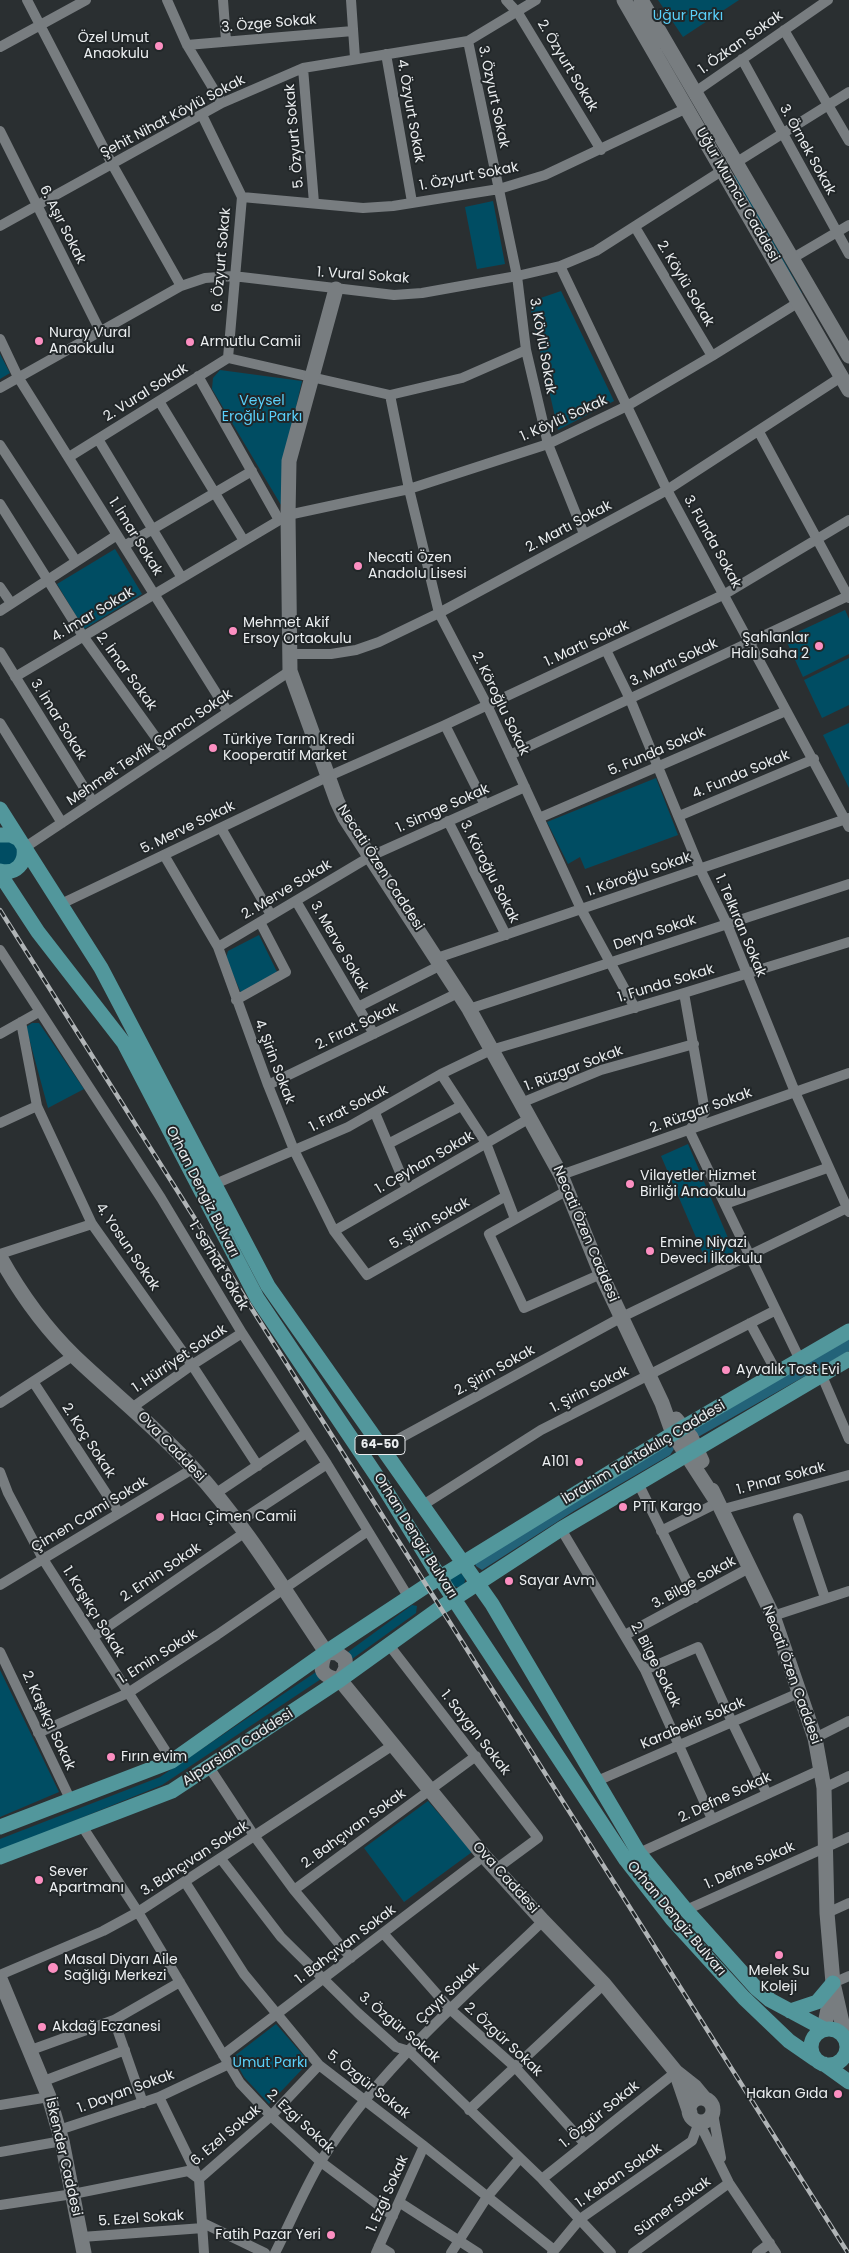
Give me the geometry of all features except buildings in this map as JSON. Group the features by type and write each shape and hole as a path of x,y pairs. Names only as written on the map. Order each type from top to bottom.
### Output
{"main road":[{"name":"Orhan Dengiz Bulvarı","path":"0,808 101,968 268,1286 478,1584 639,1853 686,1910 756,1988 770,2000 790,2011 824,2029 839,2032 847,2042"},
{"path":"0,835 11,834 22,843"},
{"name":"Orhan Dengiz Bulvarı","path":"22,843 24,859 18,868 0,873 38,932 124,1043 257,1298 380,1481 440,1578 626,1860 666,1911 766,2021 789,2041 849,2082"},
{"name":"İbrahim Tahtakılıç Caddesi","path":"440,1578 679,1430 849,1331"},
{"name":"İbrahim Tahtakılıç Caddesi","path":"455,1599 561,1529 849,1359"},
{"name":"Alparslan Caddesi","path":"0,1827 172,1761 326,1652 440,1578"},
{"name":"Alparslan Caddesi","path":"0,1857 172,1791 340,1680 455,1599"},
{"path":"790,2011 817,2002 833,1983"},
{"path":"824,2029 811,2041 812,2054 820,2061 835,2064 844,2056 847,2042"}],"street":[{"path":"27,0 112,164 181,286"},
{"path":"0,47 86,0"},
{"path":"167,0 186,44 222,103"},
{"path":"224,0 226,41"},
{"path":"351,0 356,58"},
{"name":"2. Özyurt Sokak","path":"506,0 518,13 601,150"},
{"name":"Şehit Nihat Köylü Sokak","path":"0,226 222,103 303,68 468,41 518,13 536,0"},
{"name":"Uğur Mumcu Caddesi","path":"624,0 849,390"},
{"name":"Uğur Mumcu Caddesi","path":"641,0 849,356"},
{"name":"1. Özkan Sokak","path":"696,92 828,0"},
{"path":"784,30 849,141"},
{"name":"3. Özge Sokak","path":"186,44 353,31"},
{"name":"3. Özyurt Sokak","path":"468,41 517,276"},
{"name":"4. Özyurt Sokak","path":"386,54 412,202"},
{"name":"3. Örnek Sokak","path":"742,59 849,254"},
{"name":"5. Özyurt Sokak","path":"303,68 314,203"},
{"path":"722,170 849,92"},
{"name":"1. Özyurt Sokak","path":"242,197 363,208 499,189 545,175 687,108"},
{"name":"6. Özyurt Sokak","path":"202,115 242,197 233,276 228,358"},
{"name":"6. Aşır Sokak","path":"0,131 2,142 37,206 100,331"},
{"name":"1. Vural Sokak","path":"0,388 18,376 181,286 205,278 233,276 394,295 422,293 517,276 560,266 596,251 722,170"},
{"path":"793,258 849,225"},
{"name":"2. Köylü Sokak","path":"635,227 712,356"},
{"name":"3. Funda Sokak","path":"560,266 668,490 751,642 786,711 848,822"},
{"name":"3. Köylü Sokak","path":"517,276 526,350 548,444 584,534"},
{"name":"Necati Özen Caddesi","path":"336,289 289,461 283,518 290,671 328,777 345,818 469,1009 562,1175 601,1274 648,1376 662,1403 692,1451 773,1616 801,1692 822,1768 827,1913 833,1983"},
{"path":"799,302 812,294"},
{"name":"1. Köylü Sokak","path":"283,518 409,489 548,444 626,406 799,302"},
{"name":"1. İmar Sokak","path":"0,340 18,376 228,712"},
{"path":"228,358 390,395 462,378 526,350"},
{"name":"2. Vural Sokak","path":"68,457 228,358"},
{"path":"198,376 252,471 283,518"},
{"name":"2. Martı Sokak","path":"290,654 331,654 356,650 379,642 439,613 668,490 841,377"},
{"name":"2. Köroğlu Sokak","path":"390,395 409,489 439,613 487,705 581,909 635,1008"},
{"path":"159,401 244,541"},
{"path":"759,432 849,597"},
{"path":"98,439 182,578"},
{"path":"0,446 76,561"},
{"path":"124,546 252,471"},
{"name":"2. İmar Sokak","path":"0,504 83,636 167,753"},
{"name":"4. İmar Sokak","path":"15,676 283,518"},
{"name":"1. Martı Sokak","path":"328,777 445,725 724,594 849,520"},
{"path":"0,610 117,535"},
{"path":"0,587 11,603"},
{"name":"3. Martı Sokak","path":"510,755 849,597"},
{"name":"1. Telkıran Sokak","path":"606,650 659,766 700,869 727,924 827,1168 848,1209"},
{"name":"3. İmar Sokak","path":"0,652 93,802"},
{"name":"Mehmet Tevfik Çamcı Sokak","path":"22,843 62,823 290,671"},
{"name":"5. Funda Sokak","path":"538,818 786,711"},
{"path":"0,723 62,823"},
{"path":"445,725 485,805"},
{"name":"4. Funda Sokak","path":"679,816 814,760"},
{"name":"5. Merve Sokak","path":"61,904 328,777"},
{"name":"1. Simge Sokak","path":"371,856 525,787"},
{"name":"3. Köroğlu Sokak","path":"448,821 506,935"},
{"name":"1. Köroğlu Sokak","path":"358,1008 439,962 506,935 700,869 848,822"},
{"path":"221,828 271,915"},
{"name":"4. Şirin Sokak","path":"164,855 218,947 236,1000 294,1150 334,1231 367,1275"},
{"name":"2. Merve Sokak","path":"218,947 371,856"},
{"name":"Derya Sokak","path":"469,1009 849,884"},
{"name":"3. Merve Sokak","path":"296,901 374,1034"},
{"path":"236,1000 286,972 260,922"},
{"name":"1. Funda Sokak","path":"491,1050 684,994 849,942"},
{"name":"1. Serhat Sokak","path":"0,950 161,1198 242,1334 327,1464 409,1598"},
{"name":"2. Fırat Sokak","path":"268,1085 458,993"},
{"path":"684,994 705,1112 689,1130 800,1360"},
{"path":"0,1034 39,1012"},
{"name":"4. Yosun Sokak","path":"21,1022 37,1106 92,1224 192,1365 258,1466"},
{"name":"1. Rüzgar Sokak","path":"521,1103 601,1070 694,1044"},
{"name":"1. Fırat Sokak","path":"214,1184 375,1113 441,1074 491,1050"},
{"name":"2. Rüzgar Sokak","path":"562,1175 849,1073"},
{"path":"441,1074 486,1143 515,1219"},
{"path":"0,1123 37,1106"},
{"path":"388,1144 461,1106"},
{"path":"375,1113 407,1189"},
{"name":"1. Ceyhan Sokak","path":"334,1231 530,1118"},
{"path":"725,1204 827,1168"},
{"path":"568,1190 488,1234 524,1308 601,1274"},
{"name":"5. Şirin Sokak","path":"367,1275 506,1196"},
{"name":"2. Şirin Sokak","path":"382,1448 622,1317 848,1209"},
{"path":"0,1256 92,1224"},
{"name":"Ova Caddesi","path":"0,1256 21,1294 74,1356 133,1407 194,1468 241,1528 326,1652"},
{"name":"1. Şirin Sokak","path":"423,1505 541,1430 776,1310"},
{"path":"750,1323 778,1373"},
{"name":"1. Hürriyet Sokak","path":"133,1407 192,1365 242,1334"},
{"path":"0,1403 74,1356"},
{"path":"822,1376 847,1427 849,1439"},
{"name":"2. Koç Sokak","path":"34,1383 119,1513"},
{"path":"215,1494 306,1433"},
{"name":"2. Emin Sokak","path":"93,1636 327,1464"},
{"name":"Çimen Cami Sokak","path":"0,1585 194,1468"},
{"name":"1. Kaşıkçı Sokak","path":"0,1472 8,1493 43,1559 172,1761"},
{"name":"1. Pınar Sokak","path":"662,1531 717,1504 849,1475"},
{"path":"638,1483 694,1598"},
{"path":"798,1518 825,1598"},
{"name":"2. Bilge Sokak","path":"561,1529 645,1670 712,1819"},
{"name":"1. Emin Sokak","path":"38,1733 128,1693 284,1590 368,1531"},
{"name":"3. Bilge Sokak","path":"625,1636 749,1568"},
{"path":"773,1616 849,1590"},
{"name":"1. Saygın Sokak","path":"390,1645 538,1838 496,1869"},
{"path":"645,1670 698,1647 767,1794"},
{"name":"2. Kaşıkçı Sokak","path":"0,1652 70,1801"},
{"name":"Ova Caddesi","path":"326,1652 337,1653 345,1659 346,1668 340,1680"},
{"name":"Ova Caddesi","path":"326,1652 320,1664 323,1673 329,1678 340,1680 484,1856 604,1984 676,2072"},
{"name":"Karabekir Sokak","path":"597,1781 801,1692"},
{"path":"815,1738 849,1721"},
{"name":"3. Bahçıvan Sokak","path":"0,1975 103,1932 138,1912 393,1745"},
{"name":"2. Bahçıvan Sokak","path":"294,1890 476,1756"},
{"path":"209,1767 255,1837 294,1890 351,1958"},
{"name":"2. Defne Sokak","path":"639,1853 822,1768"},
{"path":"824,1788 849,1776"},
{"name":"2. Ezgi Sokak","path":"82,1826 138,1912 240,2083 271,2116 321,2162 393,2216"},
{"name":"1. Defne Sokak","path":"686,1910 849,1837"},
{"name":"1. Bahçıvan Sokak","path":"226,2060 276,2015 484,1856"},
{"name":"3. Özgür Sokak","path":"221,1859 281,1937 396,2047 408,2051 542,2179 611,2253"},
{"name":"5. Özgür Sokak","path":"185,1882 244,1974 319,2066 487,2196 553,2252"},
{"path":"827,1913 849,1903"},
{"name":"Çayır Sokak","path":"275,2253 321,2162 365,2100 408,2051 544,1922"},
{"name":"2. Özgür Sokak","path":"383,1933 451,2010 515,2067 585,2144"},
{"path":"833,1983 849,1976"},
{"name":"İskender Caddesi","path":"0,1979 44,2081 60,2135 84,2253"},
{"path":"31,2050 114,2020 180,1982"},
{"path":"824,2029 833,1983"},
{"path":"833,1983 847,2042"},
{"path":"469,2110 604,1984"},
{"path":"114,2020 142,2103"},
{"path":"44,2081 125,2050"},
{"name":"1. Dayan Sokak","path":"0,2152 60,2135 159,2097 226,2060"},
{"name":"6. Ezel Sokak","path":"0,2206 188,2172 199,2179 271,2116 319,2066"},
{"path":"676,2072 695,2087 711,2104 723,2171"},
{"path":"676,2072 694,2118 729,2182 776,2253"},
{"name":"1. Özgür Sokak","path":"542,2179 676,2072"},
{"path":"159,2097 199,2179 204,2253"},
{"path":"0,2105 49,2098"},
{"path":"694,2118 690,2106 694,2101 705,2099"},
{"path":"694,2118 708,2120 713,2114"},
{"name":"1. Keban Sokak","path":"553,2252 580,2219 692,2141 694,2118"},
{"name":"1. Ezgi Sokak","path":"378,2249 424,2146"},
{"path":"451,2253 487,2196 520,2158"},
{"name":"Sümer Sokak","path":"633,2253 729,2182"},
{"path":"399,2202 478,2253"},
{"path":"203,2226 265,2253"},
{"name":"5. Ezel Sokak","path":"82,2237 203,2226"},
{"path":"757,2253 770,2243"},
{"path":"378,2249 390,2253"}],"green space":[{"name":"Uğur Parkı","path":"658,0 739,0 683,37"},
{"path":"736,175 802,293 799,295 732,177"},
{"path":"493,201 505,264 477,269 465,207"},
{"path":"561,291 614,401 558,430 529,302"},
{"path":"0,354 10,373 0,379"},
{"name":"Veysel Eroğlu Parkı","path":"220,370 302,381 282,468 284,510 212,389 213,378"},
{"path":"115,549 142,594 84,629 57,584"},
{"name":"Şahlanlar Halı Saha 2","path":"845,610 849,619 849,654 803,677 785,638"},
{"name":"Şahlanlar Halı Saha 2","path":"849,658 849,705 822,718 804,680"},
{"path":"849,723 849,788 823,735"},
{"path":"656,778 678,835 585,869 580,857 568,864 547,822"},
{"path":"0,840 13,840 20,856 11,865 0,865"},
{"path":"259,935 277,972 241,993 226,958 228,951"},
{"path":"32,1023 39,1023 84,1089 48,1108 26,1027"},
{"path":"688,1144 734,1252 707,1263 661,1156"},
{"path":"455,1573 461,1573 465,1580 461,1587 455,1587 451,1583 451,1577"},
{"path":"412,1605 417,1606 416,1613 352,1659 348,1652"},
{"path":"0,1670 59,1792 0,1817"},
{"path":"316,1672 321,1679 162,1785 0,1851 0,1839 160,1777"},
{"path":"428,1801 472,1852 404,1902 364,1848"},
{"name":"Umut Parkı","path":"276,2024 309,2062 269,2104 244,2077 233,2057"}],"shaded area":[{"path":"849,1339 849,1351 698,1437 694,1436 694,1427"},
{"path":"670,1444 674,1449 670,1455 574,1511 482,1570 476,1566 475,1563"}],"railway":[{"path":"0,910 848,2253"}],"place":[{"name":"Özel Umut Anaokulu","path":"159,46"},
{"name":"Nuray Vural Anaokulu","path":"39,341"},
{"name":"Armutlu Camii","path":"190,342"},
{"name":"Necati Özen Anadolu Lisesi","path":"358,566"},
{"name":"Mehmet Akif Ersoy Ortaokulu","path":"233,631"},
{"name":"Şahlanlar Halı Saha 2","path":"819,646"},
{"name":"Türkiye Tarım Kredi Kooperatif Market","path":"213,748"},
{"name":"Vilayetler Hizmet Birliği Anaokulu","path":"630,1184"},
{"name":"Emine Niyazi Deveci İlkokulu","path":"650,1251"},
{"name":"Ayvalık Tost Evi","path":"726,1370"},
{"name":"A101","path":"579,1462"},
{"name":"PTT Kargo","path":"623,1507"},
{"name":"Hacı Çimen Camii","path":"160,1517"},
{"name":"Sayar Avm","path":"509,1581"},
{"name":"Fırın evim","path":"111,1757"},
{"name":"Sever Apartmanı","path":"39,1880"},
{"name":"Melek Su Koleji","path":"779,1955"},
{"name":"Masal Diyarı Aile Sağlığı Merkezi","path":"53,1968"},
{"name":"Akdağ Eczanesi","path":"42,2027"},
{"name":"Hakan Gıda","path":"838,2094"},
{"name":"Fatih Pazar Yeri","path":"331,2235"}]}
